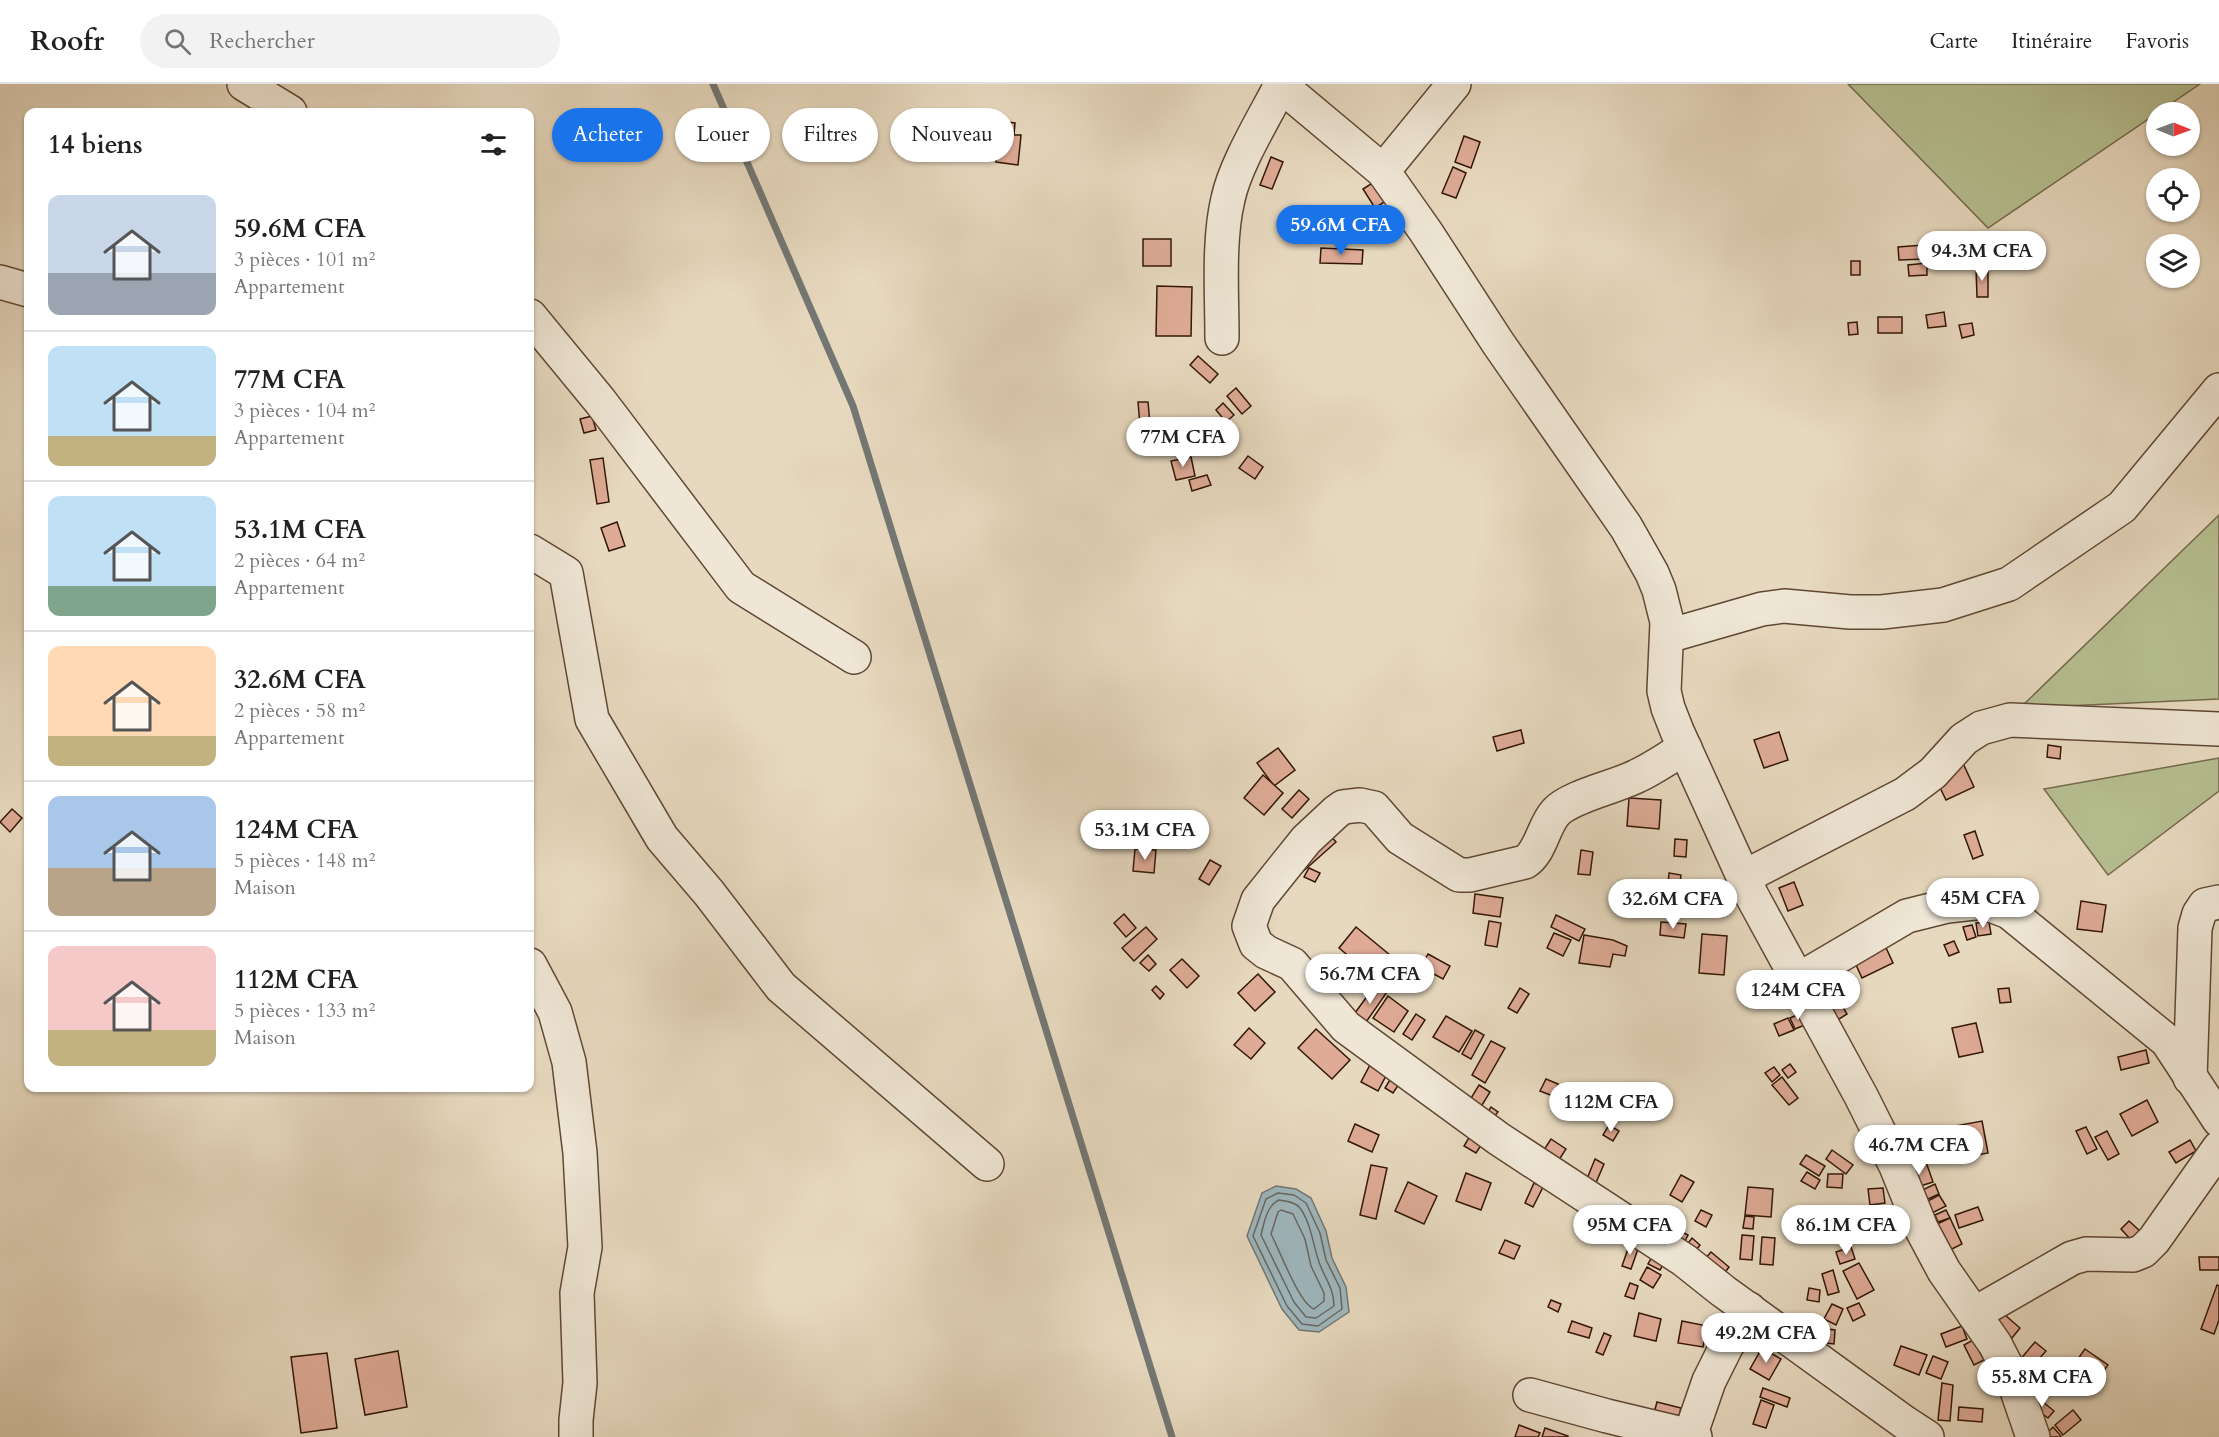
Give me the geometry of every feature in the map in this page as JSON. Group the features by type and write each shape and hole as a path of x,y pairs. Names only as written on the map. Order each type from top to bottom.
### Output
{"street":[{"path":"242,84 254,108"},
{"path":"242,84 283,108"},
{"path":"1383,171 1454,84"},
{"path":"1222,338 1223,235 1228,198 1243,160 1280,85 1383,171 1426,232 1498,343 1626,527 1659,590 1668,636 1664,691 1668,708 1685,748 1744,877 1896,1166 1921,1228 1944,1271 1995,1344 2013,1379 2033,1437"},
{"path":"0,282 24,289"},
{"path":"534,321 600,401 741,587 854,657"},
{"path":"1668,636 1762,609 1784,606 1850,612 1882,612 1943,605 2009,584 2122,507 2219,390"},
{"path":"534,553 566,573 592,719 662,838 709,893 781,987 987,1164"},
{"path":"1744,877 1905,794 1933,773 1964,739 1981,728 2010,720 2219,729"},
{"path":"1685,748 1637,776 1572,802 1557,811 1531,858 1525,862 1470,875 1459,875 1400,838 1374,808 1360,805 1343,807 1305,840 1258,900 1249,926 1256,944 1266,952 1292,964 1346,1027 1490,1133 1684,1260 1749,1310 1927,1437"},
{"path":"1798,980 1907,916 1947,906 1983,902 2009,912 2167,1041 2219,1120"},
{"path":"2190,1078 2195,928 2199,914 2205,905 2219,902"},
{"path":"534,973 555,1012 569,1062 580,1152 585,1246 577,1293 580,1383 571,1432"},
{"path":"1974,1314 2072,1258 2086,1254 2133,1255 2143,1251 2154,1240 2219,1148"},
{"path":"1530,1395 1693,1437 1709,1381 1726,1347 1749,1310"}],"green space":[{"path":"1848,84 2200,84 2174,102 2146,102 2146,121 1988,228"},
{"path":"2219,515 2219,699 2020,708"},
{"path":"2219,758 2219,791 2108,875 2044,789"}],"water":[{"path":"1276,1186 1296,1189 1311,1198 1326,1231 1332,1258 1346,1287 1349,1312 1319,1332 1299,1330 1282,1309 1247,1236 1262,1193"}],"building":[{"path":"1014,135 1021,135 1018,165 996,162 1014,162"},
{"path":"1464,136 1480,142 1471,168 1455,162"},
{"path":"1271,157 1283,162 1272,189 1260,185"},
{"path":"1453,167 1466,173 1456,198 1442,193"},
{"path":"1374,182 1386,201 1375,208 1363,189"},
{"path":"1143,239 1171,239 1171,266 1143,266"},
{"path":"1970,243 1971,254 1947,256 1946,245"},
{"path":"1924,245 1925,259 1899,260 1898,247"},
{"path":"1321,248 1363,250 1362,264 1320,263"},
{"path":"1851,261 1860,261 1860,275 1851,275"},
{"path":"1927,263 1927,275 1909,276 1908,265"},
{"path":"1976,268 1988,268 1988,297 1977,297"},
{"path":"1157,286 1192,287 1191,336 1156,336"},
{"path":"1944,312 1946,326 1928,328 1926,315"},
{"path":"1878,317 1902,317 1902,333 1878,333"},
{"path":"1857,322 1858,334 1849,335 1848,323"},
{"path":"1972,323 1974,335 1962,338 1959,325"},
{"path":"1198,356 1218,374 1210,383 1190,365"},
{"path":"1236,388 1251,406 1242,414 1227,396"},
{"path":"1138,402 1148,402 1150,424 1140,425"},
{"path":"1223,403 1234,415 1226,422 1216,410"},
{"path":"592,416 596,430 584,433 580,419"},
{"path":"1248,456 1263,467 1255,479 1239,468"},
{"path":"1191,457 1195,476 1176,480 1171,461"},
{"path":"603,458 609,502 597,504 590,460"},
{"path":"1207,475 1211,485 1192,491 1189,480"},
{"path":"617,522 625,546 609,551 601,528"},
{"path":"1521,730 1524,743 1497,751 1493,737"},
{"path":"1779,732 1788,760 1764,768 1754,740"},
{"path":"2048,745 2061,747 2060,759 2047,757"},
{"path":"1278,748 1295,770 1274,786 1257,763"},
{"path":"1961,759 1974,787 1946,800 1933,773"},
{"path":"1263,775 1283,793 1264,815 1244,798"},
{"path":"1299,790 1309,799 1292,818 1282,809"},
{"path":"1629,798 1661,800 1659,829 1627,826"},
{"path":"12,809 22,818 10,832 0,822"},
{"path":"1975,831 1983,855 1973,859 1964,835"},
{"path":"1328,833 1336,842 1299,875 1291,866"},
{"path":"1675,839 1687,840 1686,857 1674,856"},
{"path":"1135,849 1156,850 1154,873 1133,871"},
{"path":"1581,850 1593,852 1590,875 1578,874"},
{"path":"1210,860 1221,866 1209,885 1199,879"},
{"path":"1309,868 1320,873 1315,882 1304,877"},
{"path":"1669,873 1681,875 1678,896 1667,895"},
{"path":"1794,882 1803,905 1788,911 1779,888"},
{"path":"1683,886 1694,889 1691,899 1680,895"},
{"path":"1475,894 1503,898 1500,917 1473,913"},
{"path":"2081,901 2106,905 2102,932 2077,929"},
{"path":"1124,914 1136,928 1126,937 1114,923"},
{"path":"1556,915 1585,929 1579,941 1551,927"},
{"path":"1489,921 1501,923 1497,947 1485,945"},
{"path":"1661,922 1686,924 1684,938 1660,935"},
{"path":"1989,922 1991,934 1978,936 1976,923"},
{"path":"1972,925 1976,937 1967,940 1963,927"},
{"path":"1146,927 1157,939 1134,961 1122,948"},
{"path":"1356,927 1407,969 1389,990 1339,948"},
{"path":"1554,933 1571,940 1563,956 1547,948"},
{"path":"1702,934 1727,936 1724,975 1699,973"},
{"path":"1584,935 1613,940 1627,946 1625,956 1613,954 1610,967 1579,963"},
{"path":"1882,939 1893,963 1862,978 1851,954"},
{"path":"1954,941 1959,952 1949,956 1944,945"},
{"path":"1428,954 1450,966 1443,979 1421,967"},
{"path":"1148,955 1156,964 1149,971 1140,963"},
{"path":"1182,959 1199,976 1187,988 1170,970"},
{"path":"1258,974 1275,992 1255,1011 1238,993"},
{"path":"1376,984 1387,992 1364,1025 1352,1017"},
{"path":"1156,986 1164,994 1160,999 1152,990"},
{"path":"1520,988 1529,994 1517,1013 1508,1008"},
{"path":"2009,988 2011,1002 2000,1003 1998,989"},
{"path":"1834,992 1847,1014 1828,1026 1814,1004"},
{"path":"1388,996 1408,1011 1394,1032 1373,1018"},
{"path":"1802,1013 1807,1024 1795,1029 1790,1018"},
{"path":"1416,1014 1425,1020 1412,1040 1403,1034"},
{"path":"1446,1016 1472,1031 1459,1052 1433,1037"},
{"path":"1788,1018 1794,1030 1779,1036 1774,1024"},
{"path":"1976,1023 1983,1052 1959,1057 1952,1028"},
{"path":"1249,1028 1265,1043 1251,1059 1234,1045"},
{"path":"1316,1029 1350,1060 1332,1079 1298,1048"},
{"path":"1475,1030 1484,1035 1471,1059 1462,1054"},
{"path":"1491,1041 1505,1048 1485,1083 1472,1075"},
{"path":"2146,1050 2149,1063 2121,1070 2118,1057"},
{"path":"1371,1063 1388,1072 1378,1091 1361,1082"},
{"path":"1790,1064 1796,1072 1788,1078 1782,1070"},
{"path":"1774,1067 1780,1075 1772,1082 1765,1073"},
{"path":"1394,1073 1403,1078 1393,1093 1385,1088"},
{"path":"1782,1077 1798,1098 1789,1105 1772,1085"},
{"path":"1546,1079 1558,1084 1553,1096 1540,1091"},
{"path":"1479,1085 1490,1092 1476,1115 1465,1108"},
{"path":"2147,1100 2158,1122 2132,1136 2120,1114"},
{"path":"1491,1107 1498,1112 1492,1119 1486,1115"},
{"path":"1982,1121 1988,1153 1961,1158 1955,1126"},
{"path":"1355,1124 1379,1135 1372,1152 1348,1141"},
{"path":"1609,1125 1619,1131 1613,1141 1603,1135"},
{"path":"2086,1127 2097,1149 2087,1154 2076,1131"},
{"path":"1473,1131 1485,1139 1476,1153 1464,1146"},
{"path":"2107,1131 2119,1154 2108,1160 2095,1137"},
{"path":"1551,1139 1566,1149 1555,1166 1540,1156"},
{"path":"2190,1140 2196,1151 2176,1163 2169,1152"},
{"path":"1832,1150 1853,1165 1846,1174 1826,1159"},
{"path":"1806,1155 1825,1166 1819,1176 1800,1164"},
{"path":"1595,1159 1604,1164 1595,1185 1586,1181"},
{"path":"1926,1162 1933,1182 1911,1189 1904,1170"},
{"path":"1371,1165 1387,1168 1376,1219 1360,1215"},
{"path":"1807,1172 1820,1180 1815,1189 1801,1181"},
{"path":"1466,1173 1491,1183 1481,1210 1456,1201"},
{"path":"1828,1174 1843,1174 1842,1188 1827,1187"},
{"path":"1681,1175 1694,1182 1682,1202 1670,1195"},
{"path":"1408,1182 1437,1196 1424,1224 1395,1211"},
{"path":"1534,1183 1543,1187 1533,1207 1525,1203"},
{"path":"1935,1184 1939,1194 1917,1204 1912,1195"},
{"path":"1748,1187 1773,1189 1771,1217 1745,1215"},
{"path":"1883,1188 1885,1203 1870,1205 1868,1189"},
{"path":"1939,1195 1946,1206 1932,1213 1926,1202"},
{"path":"1978,1207 1983,1220 1959,1228 1955,1215"},
{"path":"1701,1210 1712,1215 1706,1227 1695,1221"},
{"path":"1946,1210 1950,1218 1938,1222 1935,1215"},
{"path":"1745,1216 1754,1217 1753,1229 1743,1228"},
{"path":"1950,1218 1962,1244 1950,1250 1937,1224"},
{"path":"2129,1221 2141,1232 2132,1241 2121,1229"},
{"path":"1805,1222 1819,1223 1819,1238 1805,1239"},
{"path":"1668,1224 1688,1235 1682,1247 1662,1236"},
{"path":"1742,1235 1754,1236 1752,1260 1740,1259"},
{"path":"1762,1237 1775,1238 1773,1265 1760,1264"},
{"path":"1692,1238 1700,1245 1694,1253 1686,1246"},
{"path":"1505,1240 1520,1246 1514,1259 1499,1253"},
{"path":"1630,1243 1639,1246 1631,1269 1622,1266"},
{"path":"1851,1247 1855,1259 1840,1264 1836,1252"},
{"path":"1711,1252 1729,1267 1720,1279 1701,1263"},
{"path":"1653,1255 1665,1261 1660,1270 1648,1264"},
{"path":"2199,1257 2219,1257 2219,1270 2200,1270"},
{"path":"1859,1263 1874,1290 1857,1299 1843,1271"},
{"path":"1647,1267 1661,1275 1653,1288 1640,1280"},
{"path":"1833,1270 1839,1292 1828,1295 1822,1274"},
{"path":"1630,1283 1638,1286 1634,1299 1625,1296"},
{"path":"2217,1285 2219,1286 2219,1320 2214,1334 2201,1329"},
{"path":"1809,1288 1820,1290 1819,1302 1807,1300"},
{"path":"1551,1300 1561,1304 1558,1312 1548,1307"},
{"path":"1859,1303 1865,1315 1853,1321 1847,1308"},
{"path":"1832,1304 1843,1309 1836,1325 1824,1319"},
{"path":"1998,1309 2020,1328 2012,1338 1989,1320"},
{"path":"1639,1313 1661,1319 1656,1341 1634,1336"},
{"path":"1572,1321 1592,1328 1589,1338 1568,1332"},
{"path":"1682,1321 1707,1326 1703,1347 1678,1343"},
{"path":"1962,1326 1967,1339 1946,1347 1941,1334"},
{"path":"1820,1328 1835,1330 1834,1344 1818,1342"},
{"path":"1604,1333 1611,1336 1603,1355 1596,1352"},
{"path":"1973,1340 1984,1360 1974,1365 1964,1345"},
{"path":"2035,1342 2046,1351 2029,1370 2019,1361"},
{"path":"1901,1346 1927,1355 1919,1375 1894,1365"},
{"path":"1762,1348 1781,1359 1769,1380 1750,1369"},
{"path":"2085,1349 2108,1365 2095,1383 2072,1367"},
{"path":"398,1351 407,1407 365,1415 355,1359"},
{"path":"327,1353 337,1428 301,1433 291,1357"},
{"path":"1933,1356 1948,1362 1941,1379 1926,1373"},
{"path":"1942,1383 1953,1385 1950,1421 1938,1420"},
{"path":"1763,1388 1790,1398 1787,1407 1760,1397"},
{"path":"2037,1397 2054,1411 2048,1418 2030,1405"},
{"path":"1761,1400 1774,1405 1766,1428 1753,1424"},
{"path":"1657,1402 1681,1408 1678,1419 1654,1413"},
{"path":"1959,1407 1983,1409 1982,1422 1958,1420"},
{"path":"2073,1410 2081,1420 2063,1435 2055,1425"},
{"path":"1519,1425 1540,1433 1538,1437 1515,1437"},
{"path":"2053,1427 2060,1437 2050,1437 2046,1434"},
{"path":"1545,1428 1568,1436 1568,1437 1542,1437"}],"waterway":[{"path":"713,84 853,406 1172,1437"}]}
